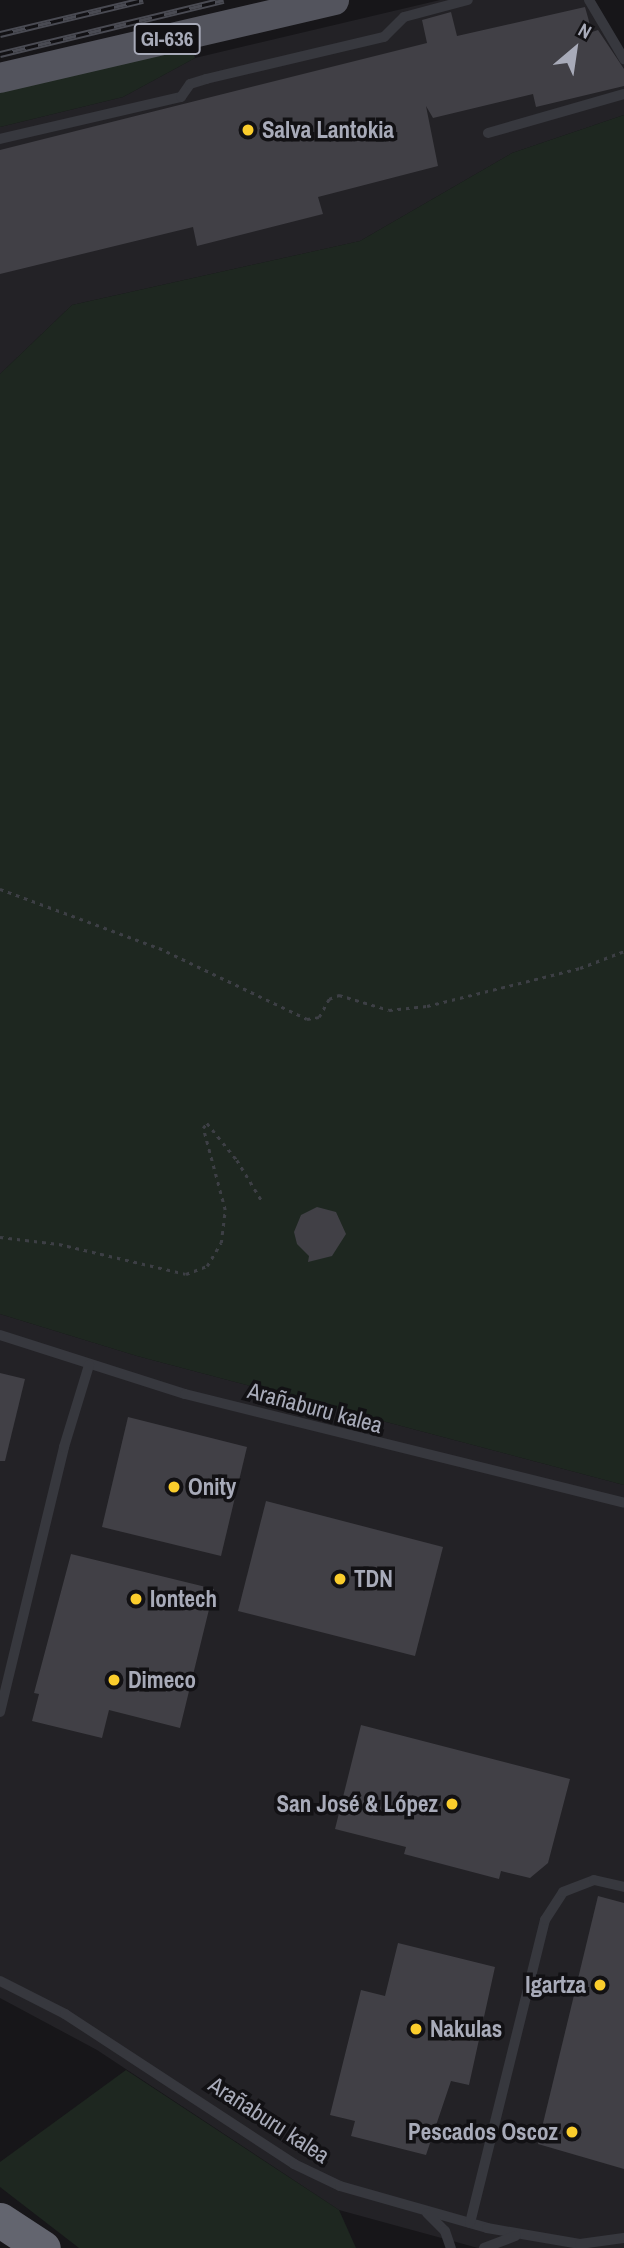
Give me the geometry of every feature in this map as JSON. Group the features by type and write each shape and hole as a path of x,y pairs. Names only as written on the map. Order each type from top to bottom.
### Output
{"highway":[{"path":"0,2220 43,2248"}],"main road":[{"name":"GI-636","path":"0,78 334,0"}],"lane":[{"path":"0,139 181,97 190,84 206,79 384,37 404,17 468,0"},
{"path":"589,0 624,59"},
{"path":"488,133 624,94"},
{"name":"Arañaburu kalea","path":"0,1335 89,1365 377,1445 624,1503"},
{"path":"0,1712 64,1447 89,1365"},
{"path":"470,2223 545,1920 563,1892 594,1880 624,1887"},
{"name":"Arañaburu kalea","path":"0,1980 65,2014 294,2164 340,2186 426,2212 523,2234 580,2244 624,2238"},
{"path":"426,2212 444,2231 451,2248"},
{"path":"484,2248 523,2234"}],"path":[{"path":"0,889 159,948 307,1019 319,1017 329,999 339,995 389,1010 427,1006 580,968 624,951"},
{"path":"0,1237 59,1244 186,1274 207,1266 221,1243 225,1210 204,1128 207,1124 237,1160 262,1201"}],"shaded area":[{"name":"Salva Lantokia","path":"440,0 594,0 624,62 624,115 512,153 360,241 72,305 0,374 0,127 123,97 195,58"},
{"path":"192,47 195,58 123,97 0,127 0,91"},
{"path":"624,115 624,1485 137,1356 0,1314 0,374 72,305 360,241 512,153"},
{"path":"0,1314 137,1356 624,1485 624,2248 478,2248 339,2210 97,2050 0,1998"},
{"path":"126,2070 339,2210 356,2248 79,2248 0,2187 0,2162"}],"building":[{"name":"Salva Lantokia","path":"585,7 592,32 598,30 624,69 624,86 536,107 533,94 433,118 426,106 438,166 318,197 323,214 197,246 193,227 0,274 0,150 427,43 422,20 451,12 457,36"},
{"path":"317,1207 336,1212 346,1234 332,1256 308,1262 309,1256 297,1244 294,1232 301,1215"},
{"path":"0,1373 25,1379 5,1461 0,1461"},
{"name":"Onity","path":"128,1417 247,1447 221,1556 102,1527"},
{"name":"TDN","path":"266,1501 443,1547 415,1656 238,1611"},
{"path":"71,1554 214,1589 180,1728 109,1710 102,1738 32,1721 39,1694 34,1693"},
{"name":"San José & López","path":"361,1725 570,1779 548,1863 530,1878 501,1871 499,1879 404,1854 406,1847 335,1829"},
{"path":"598,1896 624,1903 624,2169 538,2144"},
{"name":"Nakulas","path":"398,1943 495,1967 469,2085 451,2081 426,2155 351,2136 355,2121 330,2115 361,1990 385,1996"}],"railway":[{"path":"0,34 143,0"},
{"path":"0,54 224,0"}],"place":[{"name":"Salva Lantokia","path":"248,130"},
{"name":"Onity","path":"174,1487"},
{"name":"TDN","path":"340,1579"},
{"name":"Iontech","path":"136,1599"},
{"name":"Dimeco","path":"114,1680"},
{"name":"San José & López","path":"452,1804"},
{"name":"Igartza","path":"600,1985"},
{"name":"Nakulas","path":"416,2029"},
{"name":"Pescados Oscoz","path":"572,2132"}]}
